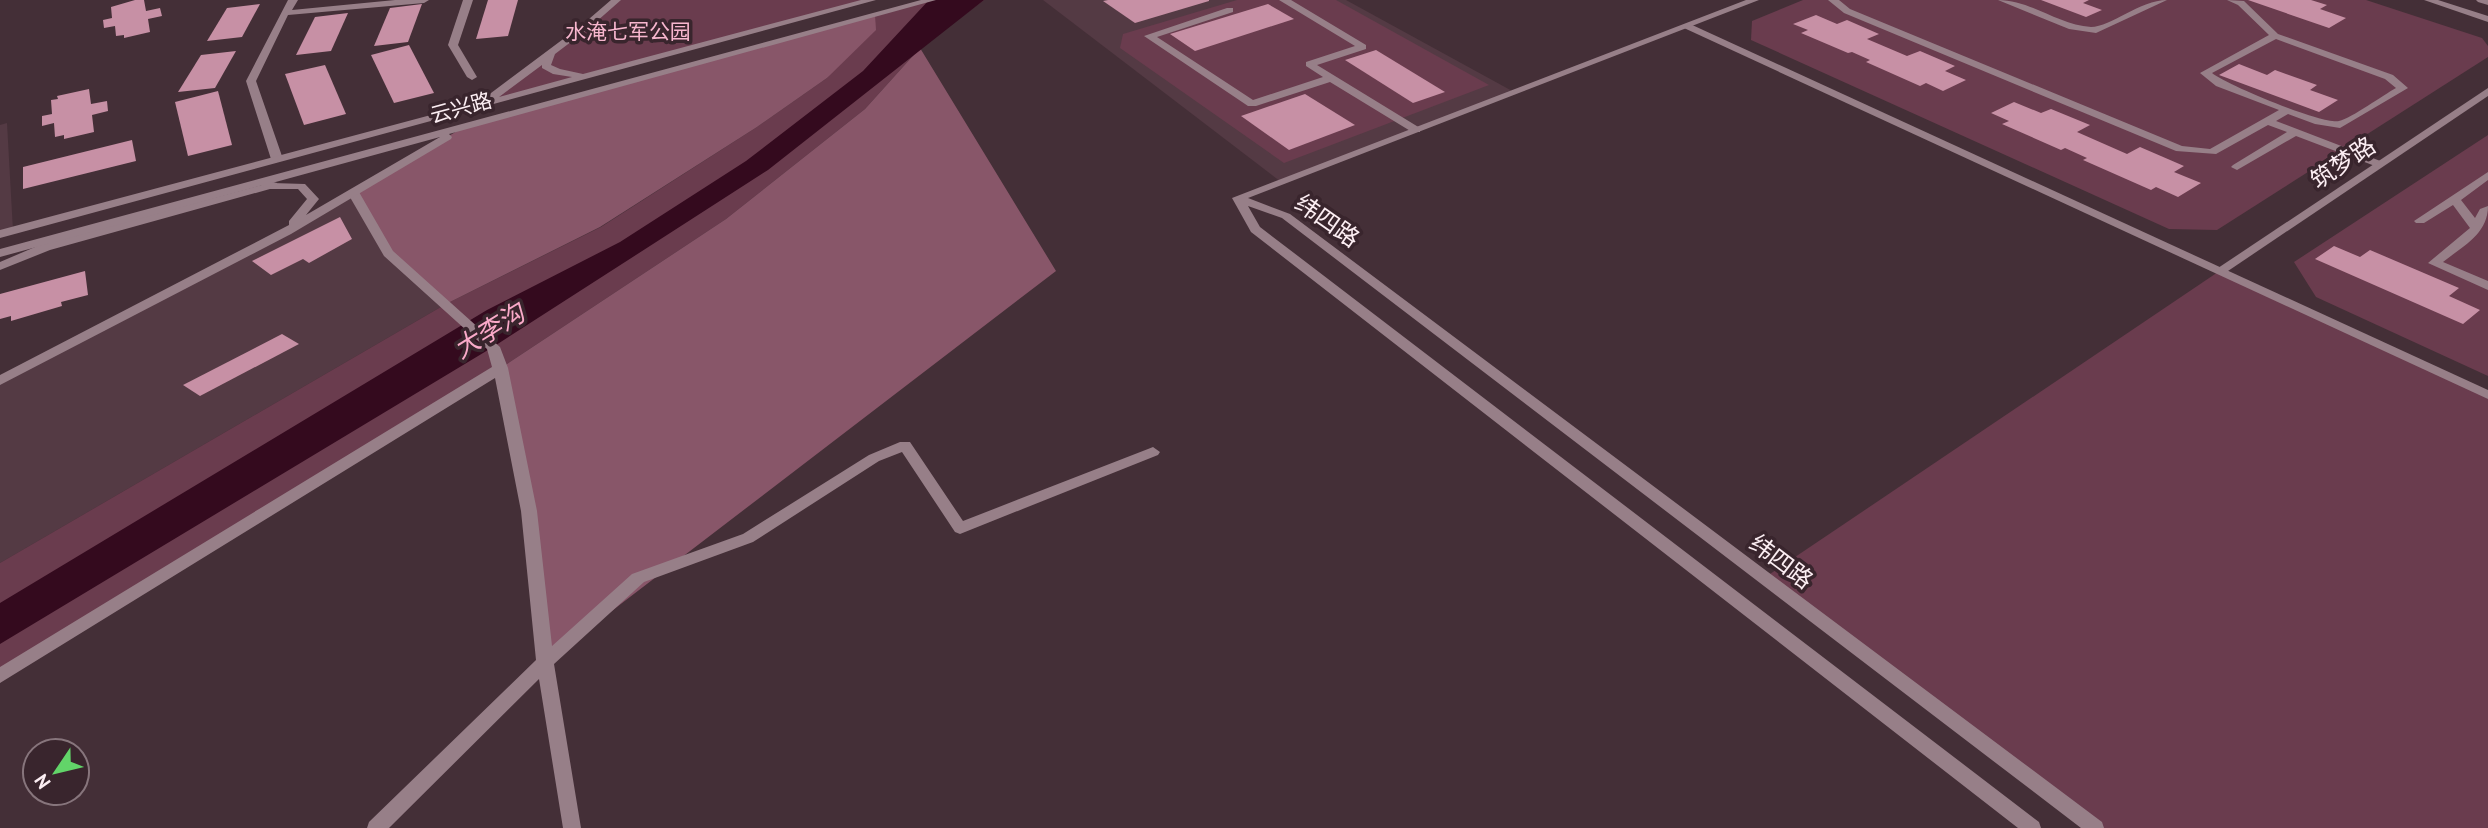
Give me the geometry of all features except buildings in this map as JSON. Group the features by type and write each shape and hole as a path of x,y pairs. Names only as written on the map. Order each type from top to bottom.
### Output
{"street":[{"path":"277,159 251,81 293,0"},
{"path":"285,13 424,0"},
{"path":"468,0 453,45 472,77"},
{"path":"0,381 286,232 464,127 484,104 615,0"},
{"name":"云兴路","path":"0,234 871,0"},
{"name":"云兴路","path":"0,253 931,0"},
{"path":"1284,0 1363,47 1309,64 1416,130"},
{"path":"1238,198 1754,0"},
{"path":"1833,0 1847,11 2180,149 2212,152 2287,110"},
{"path":"2003,0 2071,27 2096,30 2162,0"},
{"path":"2232,0 2241,3 2276,36 2389,77 2403,88 2340,125 2287,110 2220,83 2205,73 2276,36"},
{"path":"2428,0 2488,19"},
{"path":"2481,0 2488,2"},
{"path":"1230,10 1149,36 1252,104 1331,78"},
{"path":"1687,26 2488,395"},
{"path":"551,52 546,66 573,76 617,68"},
{"name":"筑梦路","path":"2221,270 2485,96"},
{"path":"2267,121 2379,164"},
{"path":"2237,167 2295,132"},
{"path":"2420,221 2488,175"},
{"path":"194,200 272,185 301,186 313,199 286,232"},
{"path":"0,266 46,247 272,185"},
{"path":"354,192 388,253 493,347 501,368 529,511 545,662 572,828"},
{"name":"纬四路","path":"1238,198 1255,229 2032,828"},
{"name":"纬四路","path":"1238,198 1286,216 2095,828"},
{"path":"2455,199 2477,229"},
{"path":"2488,209 2484,211 2477,229 2434,263 2488,286"},
{"path":"0,676 501,368"},
{"path":"376,828 545,662 638,578 748,538 874,458 905,445 960,528 1153,452"}],"shaded area":[{"path":"1043,0 1346,0 1514,92 1281,182"},
{"path":"875,15 876,30 827,78 757,127 600,227 446,304 388,253 353,192 464,127"},
{"path":"920,48 1056,271 545,662 501,368 726,219 865,109"},
{"path":"7,123 13,231 0,234 0,125"},
{"path":"353,192 446,304 0,563 0,381"}],"green space":[{"name":"水淹七军公园","path":"616,0 871,0 484,104"},
{"path":"931,0 984,0 920,48 865,109 726,219 501,368 0,673 0,563 446,304 601,227 757,127 827,78 875,15"},
{"path":"1237,0 1336,0 1489,85 1284,163 1120,48 1123,34"},
{"path":"1803,0 2366,0 2482,38 2488,46 2488,57 2217,230 2169,229 1751,40 1752,21"},
{"path":"2488,135 2488,376 2316,297 2294,262"},
{"path":"2221,270 2488,395 2488,828 2095,828 1764,578"}],"water":[{"name":"大李沟","path":"929,0 984,0 768,170 493,347 0,644 0,603 487,310 620,242 746,161 863,71"}]}
